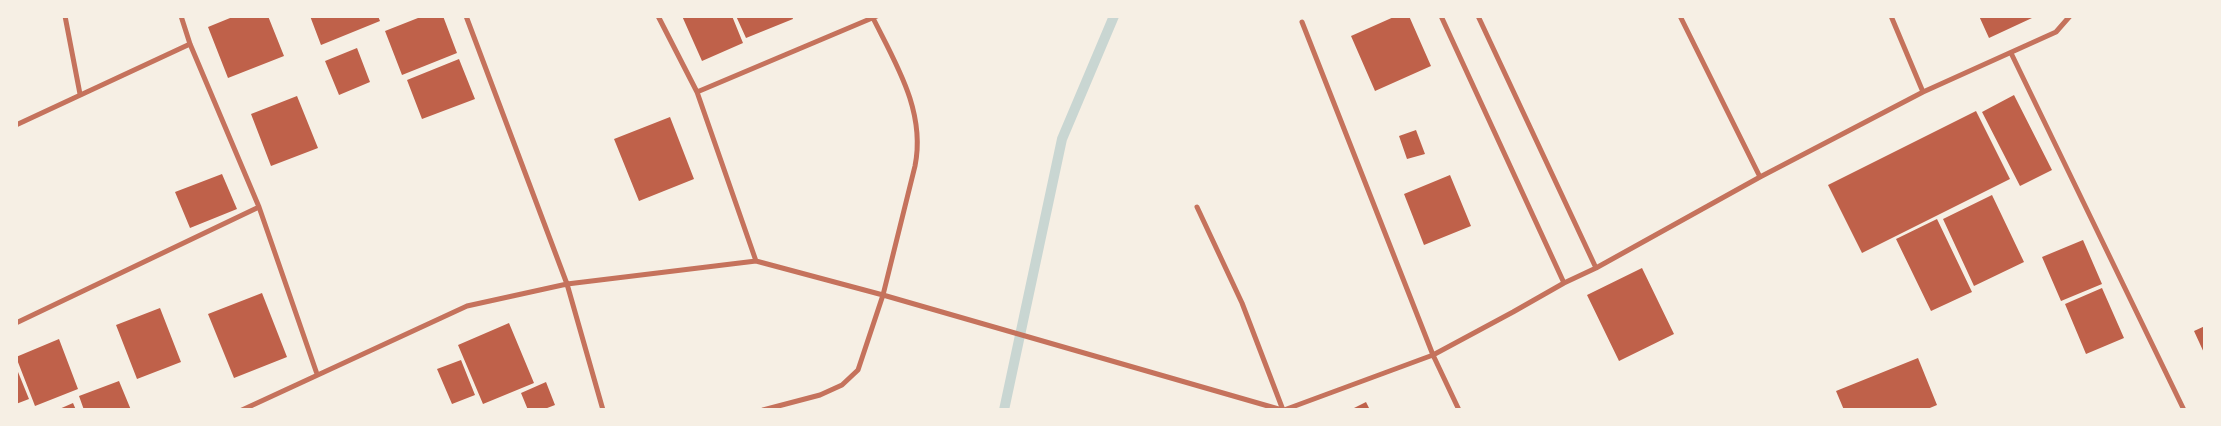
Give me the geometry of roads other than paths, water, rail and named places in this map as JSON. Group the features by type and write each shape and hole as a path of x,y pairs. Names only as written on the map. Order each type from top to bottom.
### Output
{"street":[{"path":"65,16 80,94"},
{"path":"181,16 190,44 259,207 317,374"},
{"path":"466,16 567,284 603,410"},
{"path":"658,16 697,92 756,261"},
{"path":"1441,16 1564,282"},
{"path":"1478,16 1596,268"},
{"path":"1680,16 1760,177"},
{"path":"1891,16 1923,92"},
{"path":"242,410 467,306 567,284 756,261 883,295 1283,410 1433,354 1513,312 1564,282 1596,268 1760,177 1923,92 2056,32 2070,16"},
{"path":"697,92 875,17 907,90 919,133 919,148 883,295 858,370 842,386 820,395 763,410"},
{"path":"1302,22 1433,354 1459,410"},
{"path":"16,125 190,44"},
{"path":"2011,53 2184,410"},
{"path":"16,323 259,207"},
{"path":"1197,207 1242,303 1283,410"}],"waterway":[{"path":"1004,410 1062,139 1114,16"}]}
